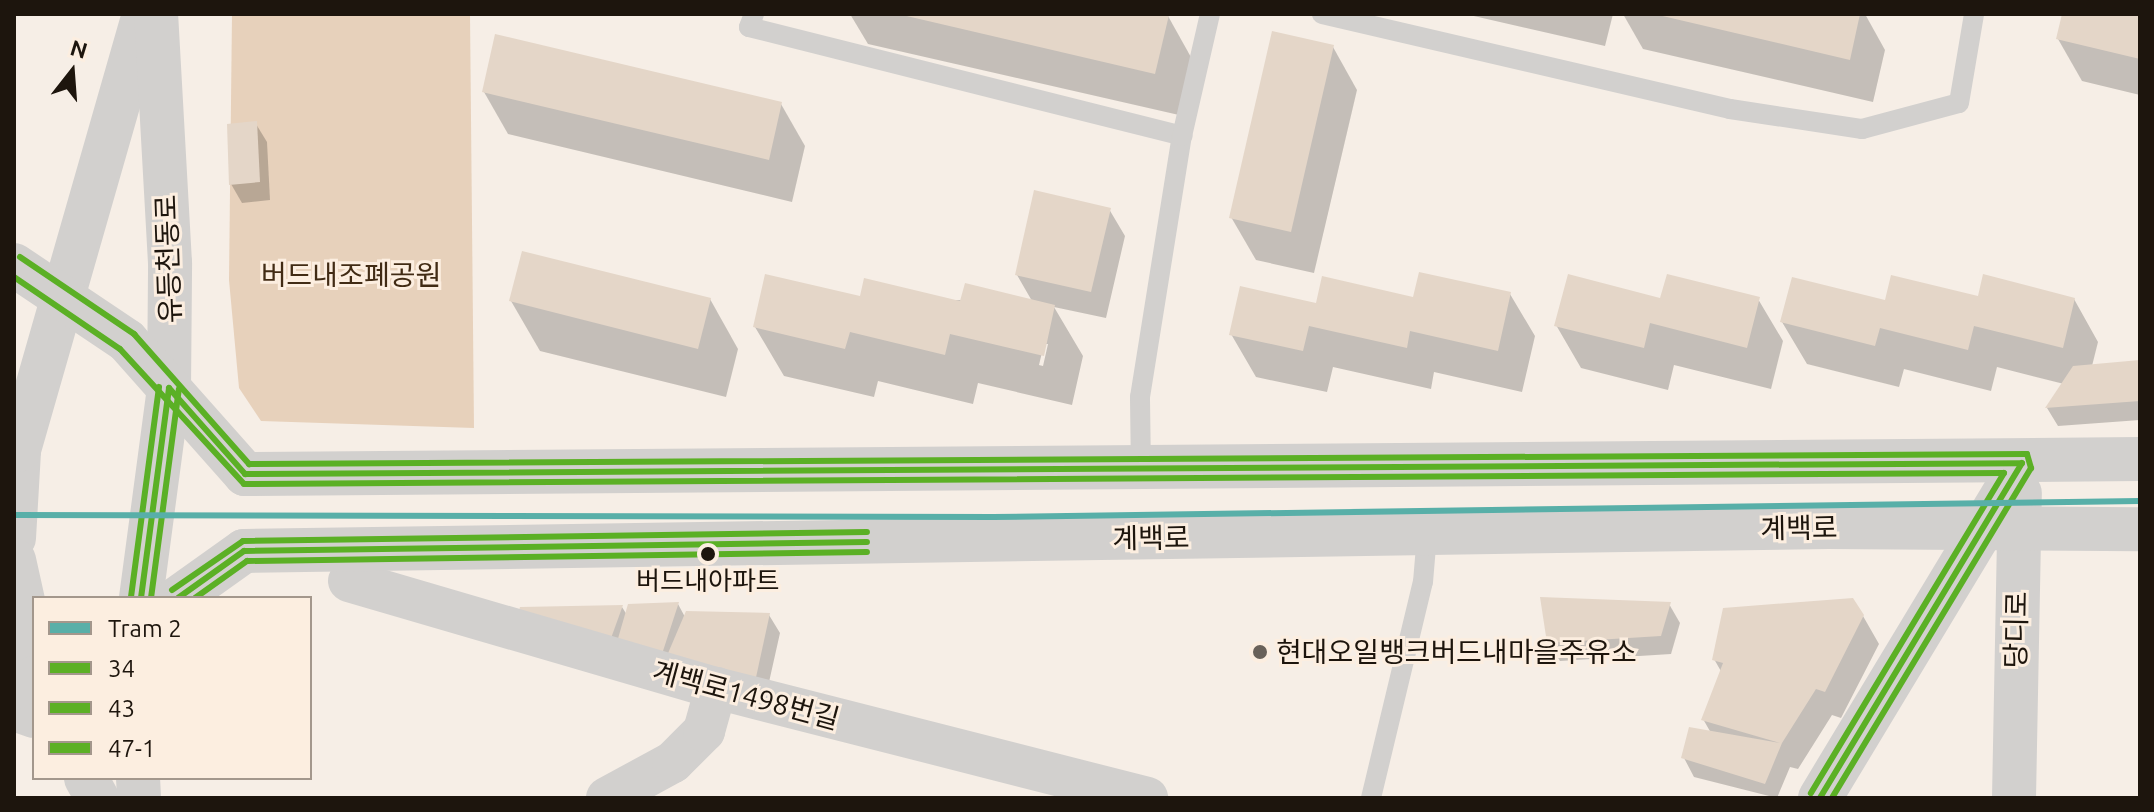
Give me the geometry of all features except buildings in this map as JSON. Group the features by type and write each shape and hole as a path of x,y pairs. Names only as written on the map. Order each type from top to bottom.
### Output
{"main road":[{"path":"14,538 19,450 144,14"},
{"name":"유등천동로","path":"141,596 169,388 170,263 156,14"},
{"path":"14,265 127,341 245,474 1141,471 2022,463 2140,459"},
{"name":"당디로","path":"2014,798 2002,528 2022,463"},
{"path":"1820,798 2002,528"},
{"name":"계백로","path":"181,596 244,551 1427,534 2140,529"},
{"path":"14,560 32,641"},
{"path":"14,688 32,679"},
{"path":"87,780 97,798"}],"street":[{"name":"계백로1498번길","path":"349,581 1075,789 1147,798"},
{"path":"607,798 673,762 704,731 716,688"}],"lane":[{"path":"754,14 749,27 1182,136"},
{"path":"1141,471 1140,397 1182,136 1210,14"},
{"path":"1322,14 1730,109 1862,129 1959,103 1974,14"},
{"path":"1371,798 1423,582 1427,534"}],"green space":[{"name":"버드내조폐공원","path":"232,14 470,14 474,428 261,421 239,388 229,280"}],"tram line":[{"name":"2","path":"14,515 993,517 2140,501"}],"transit line":[{"name":"47-1","path":"20,257 134,334 249,464 2027,454 2031,468 1832,798"},
{"name":"43","path":"14,277 120,349 244,484 2004,473 1811,793"},
{"name":"47-1","path":"131,596 159,387"},
{"name":"34","path":"169,388 245,474 2022,463 1820,798"},
{"name":"34","path":"141,596 169,388"},
{"name":"43","path":"151,596 179,389"},
{"name":"47-1","path":"172,590 243,541 867,532"},
{"name":"34","path":"181,596 244,551 867,542"},
{"name":"43","path":"198,596 247,561 867,552"}],"place":[{"name":"버드내아파트","path":"708,554"},
{"name":"현대오일뱅크버드내마을주유소","path":"1260,652"}]}
